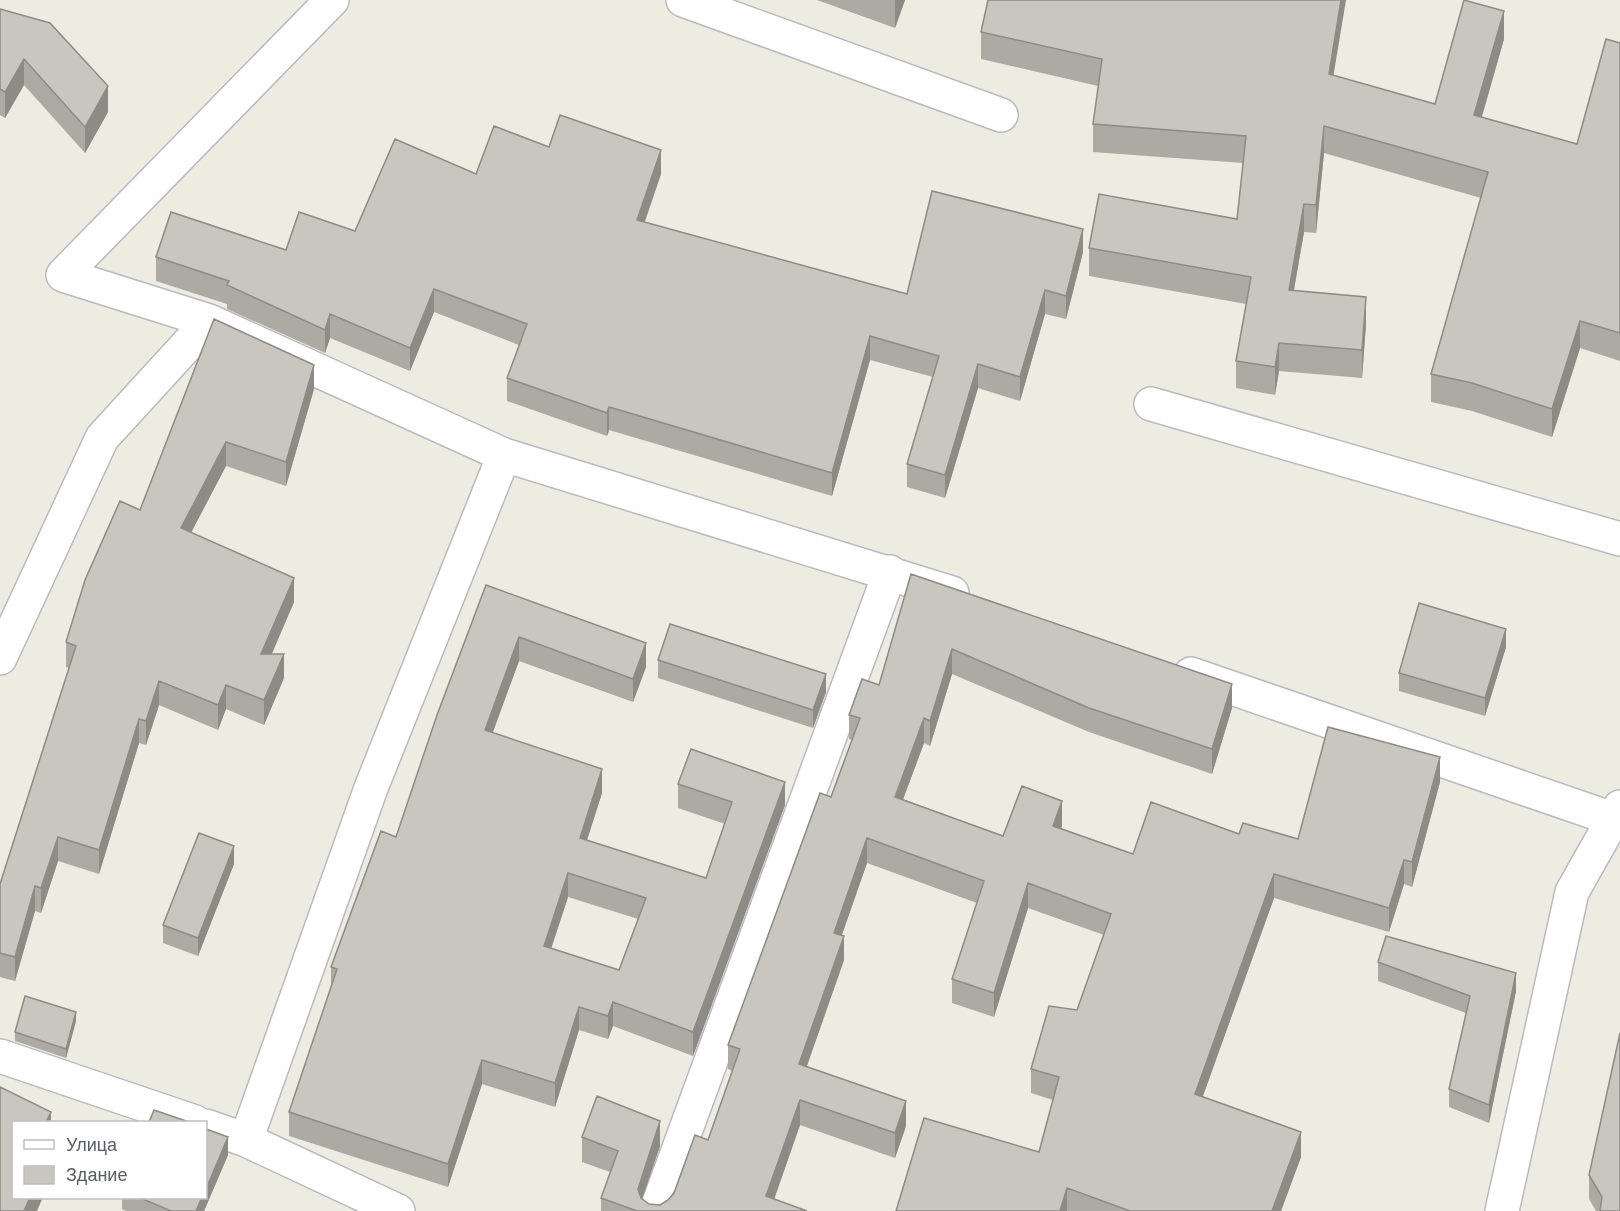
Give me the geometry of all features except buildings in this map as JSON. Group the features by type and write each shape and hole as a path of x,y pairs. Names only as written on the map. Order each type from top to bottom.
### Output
{"street":[{"path":"332,0 63,275 209,321 504,455 890,572 980,602"},
{"path":"684,0 1001,115"},
{"path":"0,658 102,438 209,321"},
{"path":"1151,404 1620,539"},
{"path":"246,1140 371,788 504,455"},
{"path":"656,1211 890,572"},
{"path":"1161,664 1617,813 1572,892 1502,1211"},
{"path":"0,1056 192,1121"},
{"path":"207,1126 246,1140 398,1211"}]}
